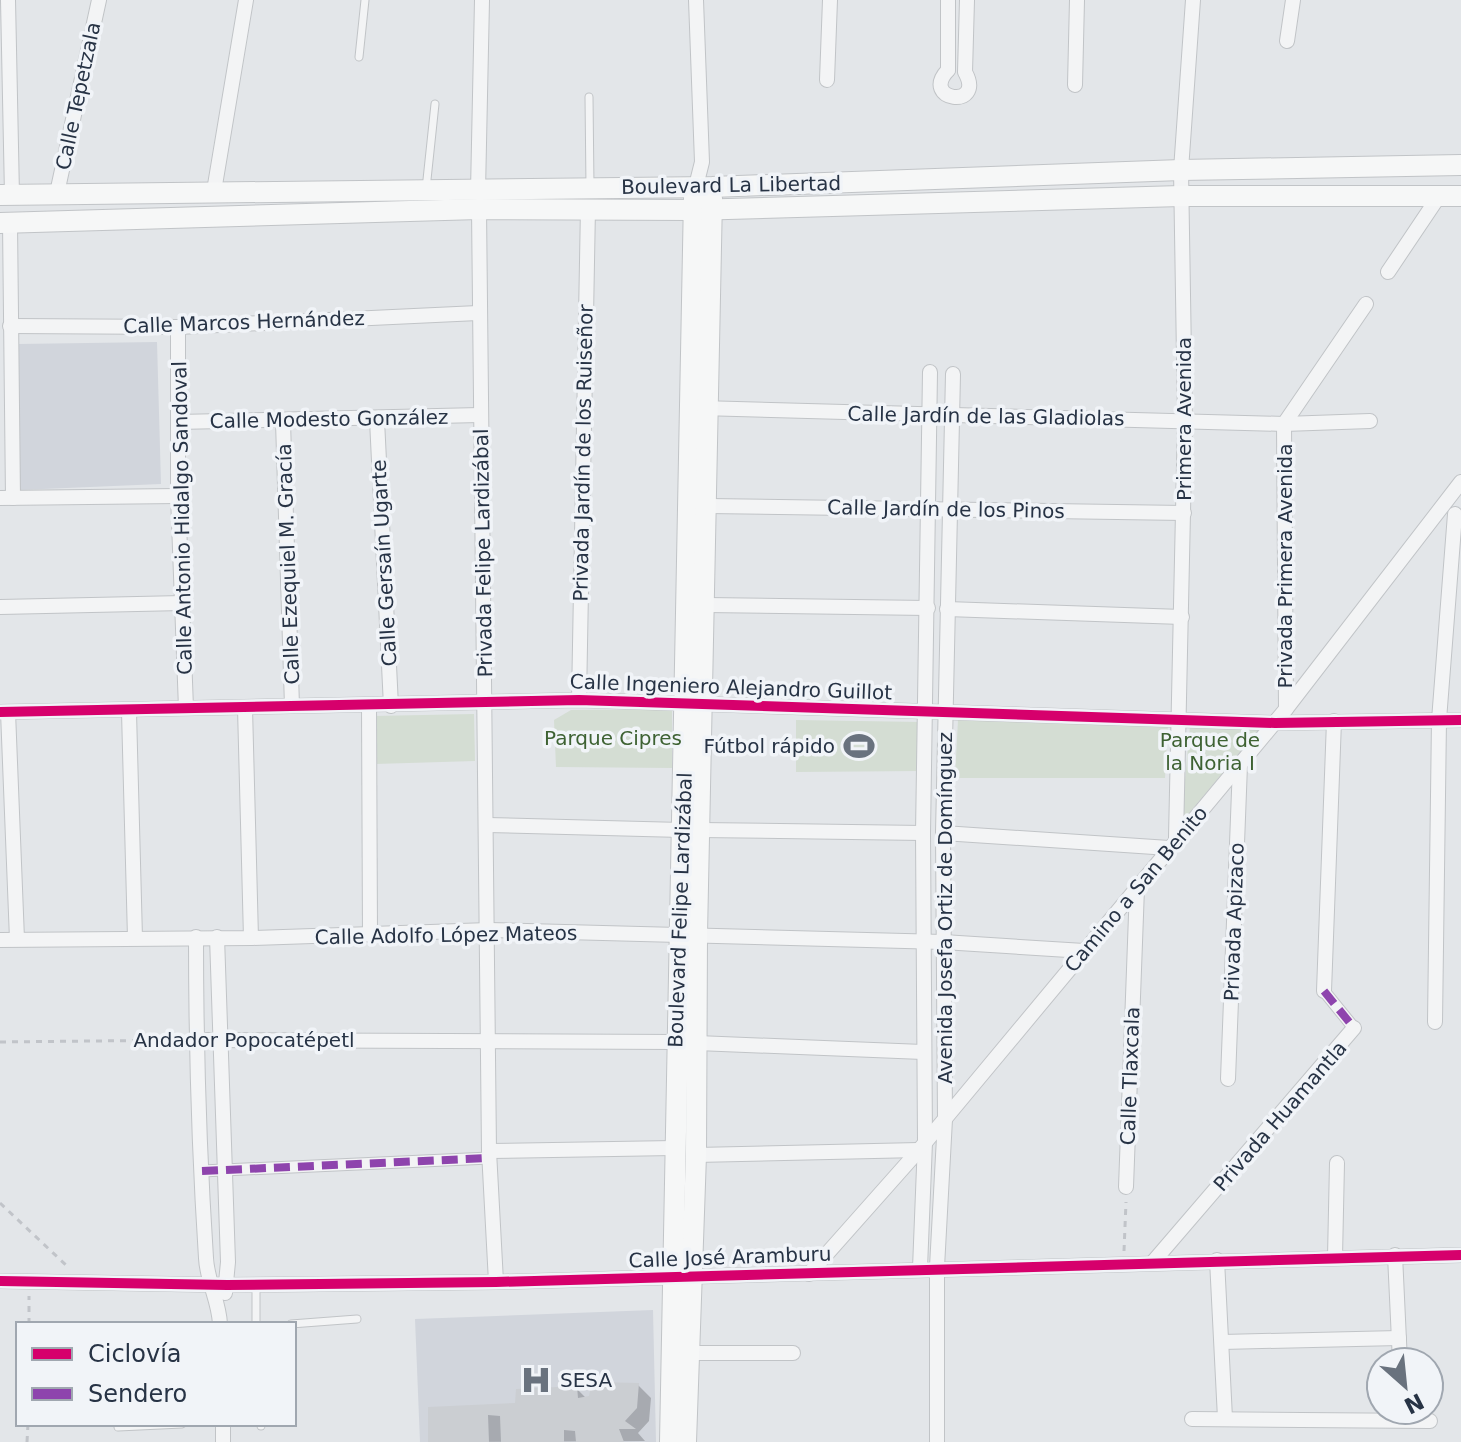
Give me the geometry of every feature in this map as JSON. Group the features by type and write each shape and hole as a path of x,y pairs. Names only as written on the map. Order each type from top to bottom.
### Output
{"main road":[{"name":"Boulevard La Libertad","path":"5,223 479,200 589,198 704,186 1181,170 1461,165"},
{"name":"Boulevard Felipe Lardizábal","path":"686,1442 687,1353 674,1148 676,1042 688,935 704,186"},
{"name":"Boulevard La Libertad","path":"6,195 426,191 479,200"},
{"name":"Boulevard La Libertad","path":"589,198 703,210 1181,196 1461,196"},
{"name":"Boulevard Felipe Lardizábal","path":"695,705 706,605 708,506 698,408"},
{"name":"Boulevard Felipe Lardizábal","path":"670,1442 682,1277 696,1155 697,1043 688,935"}],"street":[{"path":"6,195 8,0"},
{"name":"Calle Tepetzala","path":"57,193 99,0"},
{"path":"214,191 246,0"},
{"name":"Privada Felipe Lardizábal","path":"482,0 478,313 487,701 489,1154 496,1282"},
{"path":"696,0 704,186"},
{"path":"827,80 830,0"},
{"path":"948,0 948,70 941,77 940,86 945,95 953,98 962,97 969,90 970,80 965,72 967,0"},
{"path":"1075,85 1077,0"},
{"name":"Primera Avenida","path":"1173,843 1181,719 1184,513 1181,170 1193,0"},
{"path":"1287,41 1293,0"},
{"path":"948,70 965,72"},
{"path":"1388,272 1439,196"},
{"name":"Privada Jardín de los Ruiseñor","path":"579,700 589,198"},
{"path":"5,223 10,326 7,498 178,496"},
{"name":"Privada Primera Avenida","path":"1286,709 1284,424 1366,304"},
{"name":"Calle Marcos Hernández","path":"10,326 178,327 478,313"},
{"name":"Calle Antonio Hidalgo Sandoval","path":"178,327 178,496 186,708"},
{"name":"Avenida Josefa Ortiz de Domínguez","path":"920,1268 930,372"},
{"name":"Avenida Josefa Ortiz de Domínguez","path":"937,1442 937,1267 945,1119 943,833 949,416 953,374"},
{"name":"Calle Jardín de las Gladiolas","path":"698,408 1284,424 1370,421"},
{"name":"Calle Modesto González","path":"178,422 377,420 480,415"},
{"name":"Calle Gersaín Ugarte","path":"377,420 391,706"},
{"name":"Calle Ezequiel M. Gracía","path":"283,422 292,706"},
{"name":"Camino a San Benito","path":"809,1274 945,1119 1173,843 1452,514 1461,482"},
{"name":"Calle Jardín de los Pinos","path":"708,506 1184,513"},
{"path":"1435,1022 1439,720 1452,514"},
{"path":"0,607 183,603"},
{"path":"706,605 928,608"},
{"path":"947,609 1182,617"},
{"name":"Calle Ingeniero Alejandro Guillot","path":"4,712 129,712 186,708 579,700 1275,723 1461,720"},
{"path":"369,706 370,935"},
{"path":"245,708 251,938"},
{"path":"4,712 17,939"},
{"path":"129,712 135,938"},
{"name":"Privada Huamantla","path":"1153,1262 1354,1028 1324,991 1334,721"},
{"name":"Privada Apizaco","path":"1228,1079 1240,765"},
{"path":"487,825 923,833"},
{"path":"943,833 1173,843"},
{"name":"Calle Tlaxcala","path":"1126,1187 1137,888"},
{"name":"Calle Adolfo López Mateos","path":"0,940 251,938 489,930 943,942 1084,951"},
{"path":"196,937 196,1040 206,1263 220,1322"},
{"path":"217,937 227,1285 219,1308"},
{"name":"Andador Popocatépetl","path":"196,1040 676,1042"},
{"path":"697,1043 923,1052"},
{"path":"696,1155 922,1146"},
{"path":"202,1171 489,1154 674,1148"},
{"path":"1335,1257 1337,1163"},
{"path":"1395,1255 1399,1346"},
{"name":"Calle José Aramburu","path":"0,1281 227,1285 496,1282 809,1274 937,1267 1461,1255"},
{"path":"1217,1260 1225,1418"},
{"path":"1222,1342 1399,1338"},
{"path":"687,1353 793,1353"},
{"path":"1192,1419 1365,1416"}],"lane":[{"path":"359,57 365,0"},
{"path":"589,97 589,198"},
{"path":"426,191 435,104"},
{"path":"256,1284 256,1322"},
{"path":"296,1324 357,1319"},
{"path":"118,1427 139,1426"}],"path":[{"path":"1124,1263 1126,1187"},
{"path":"0,1203 82,1281"},
{"path":"29,1280 29,1322"}],"shaded area":[{"path":"157,342 161,484 19,490 18,344"},
{"name":"SESA","path":"653,1310 656,1442 420,1442 415,1319"}],"green space":[{"name":"Parque Cipres","path":"672,709 672,768 556,767 554,720 571,710"},
{"path":"474,714 475,761 375,764 373,716"},
{"name":"Fútbol rápido","path":"796,720 922,722 920,771 796,772"},
{"path":"958,720 1168,723 1165,778 955,778"},
{"name":"Parque de la Noria I","path":"1190,726 1261,727 1181,823"}],"building":[{"path":"592,1382 639,1383 637,1408 625,1421 636,1429 619,1429 624,1442 576,1442 575,1431 564,1430 564,1442 501,1442 500,1416 488,1415 489,1442 428,1442 428,1407 515,1403 516,1389 577,1386 578,1398 589,1396"}],"marked path":[{"path":"1324,991 1354,1028"},
{"path":"202,1171 489,1158"}],"cycle path":[{"path":"0,712 579,700 1275,723 1461,720"},
{"path":"0,1281 227,1285 496,1282 1461,1255"}],"place":[{"name":"Fútbol rápido","path":"859,746"},
{"name":"SESA","path":"536,1380"}]}
